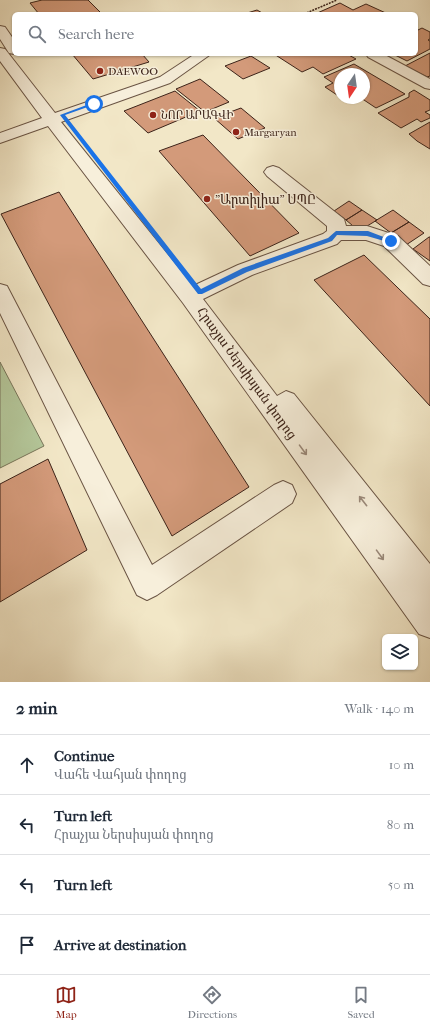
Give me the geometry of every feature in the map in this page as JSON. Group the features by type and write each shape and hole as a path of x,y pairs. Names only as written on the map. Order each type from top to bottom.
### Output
{"street":[{"name":"Հրաչյա Ներսիսյան փողոց","path":"1,38 12,48"},
{"name":"Հրաչյա Ներսիսյան փողոց","path":"1,38 12,54"},
{"name":"Հրաչյա Ներսիսյան փողոց","path":"14,56 56,117 190,297 428,608"},
{"name":"Հրաչյա Ներսիսյան փողոց","path":"18,56 56,117 200,292 428,608"},
{"path":"0,138 56,117 165,80 201,56"},
{"path":"377,56 430,85"},
{"path":"200,292 245,270 330,239 336,233 337,224 273,172"},
{"path":"336,233 368,234 391,241 430,278"},
{"path":"0,292 147,585 283,494"}],"path":[{"path":"309,12 337,0"}],"green space":[{"path":"0,362 44,446 0,468"}],"building":[{"path":"42,0 88,0 100,12 37,12 30,3"},
{"path":"340,3 353,10 366,4 384,12 320,12"},
{"path":"422,28 430,32 430,39 428,40 430,41 430,49 418,55 418,30"},
{"path":"430,53 430,76 427,77 405,66"},
{"path":"74,56 144,56 149,62 93,79"},
{"path":"251,56 270,68 243,79 225,66"},
{"path":"277,56 351,56 356,59 323,74 313,67 302,72"},
{"path":"397,56 417,56 407,61"},
{"path":"354,64 361,68 345,68"},
{"path":"334,73 334,93 325,87 333,83 324,77"},
{"path":"370,73 405,94 376,108 370,104"},
{"path":"200,79 229,102 205,112 176,89"},
{"path":"414,90 430,100 430,110 425,112 430,115 430,118 421,122 417,119 401,128 378,113 409,97 409,93"},
{"path":"175,91 200,111 148,133 124,111"},
{"path":"241,108 265,128 238,139 214,118"},
{"path":"430,122 430,149 409,134"},
{"path":"203,135 299,233 250,256 159,151"},
{"path":"59,192 249,487 172,536 1,214"},
{"path":"349,201 362,210 346,220 334,211"},
{"path":"362,210 377,220 359,231 346,220"},
{"path":"393,210 409,222 391,233 375,221"},
{"path":"409,222 424,233 406,245 391,233"},
{"path":"430,237 430,261 413,249"},
{"path":"364,255 430,319 430,406 314,280"},
{"path":"48,459 87,550 0,602 0,484"}],"place":[{"name":"DAEWOO","path":"100,71"},
{"name":"ՆՈՐ ԱՐԱԳՎԻ","path":"153,115"},
{"name":"Margaryan","path":"236,132"},
{"name":"\"Արտիլիա\" ՍՊԸ","path":"207,199"}],"route":[{"path":"94,104 62,115 200,292 245,270 330,239 336,233 368,234 391,241"}]}
